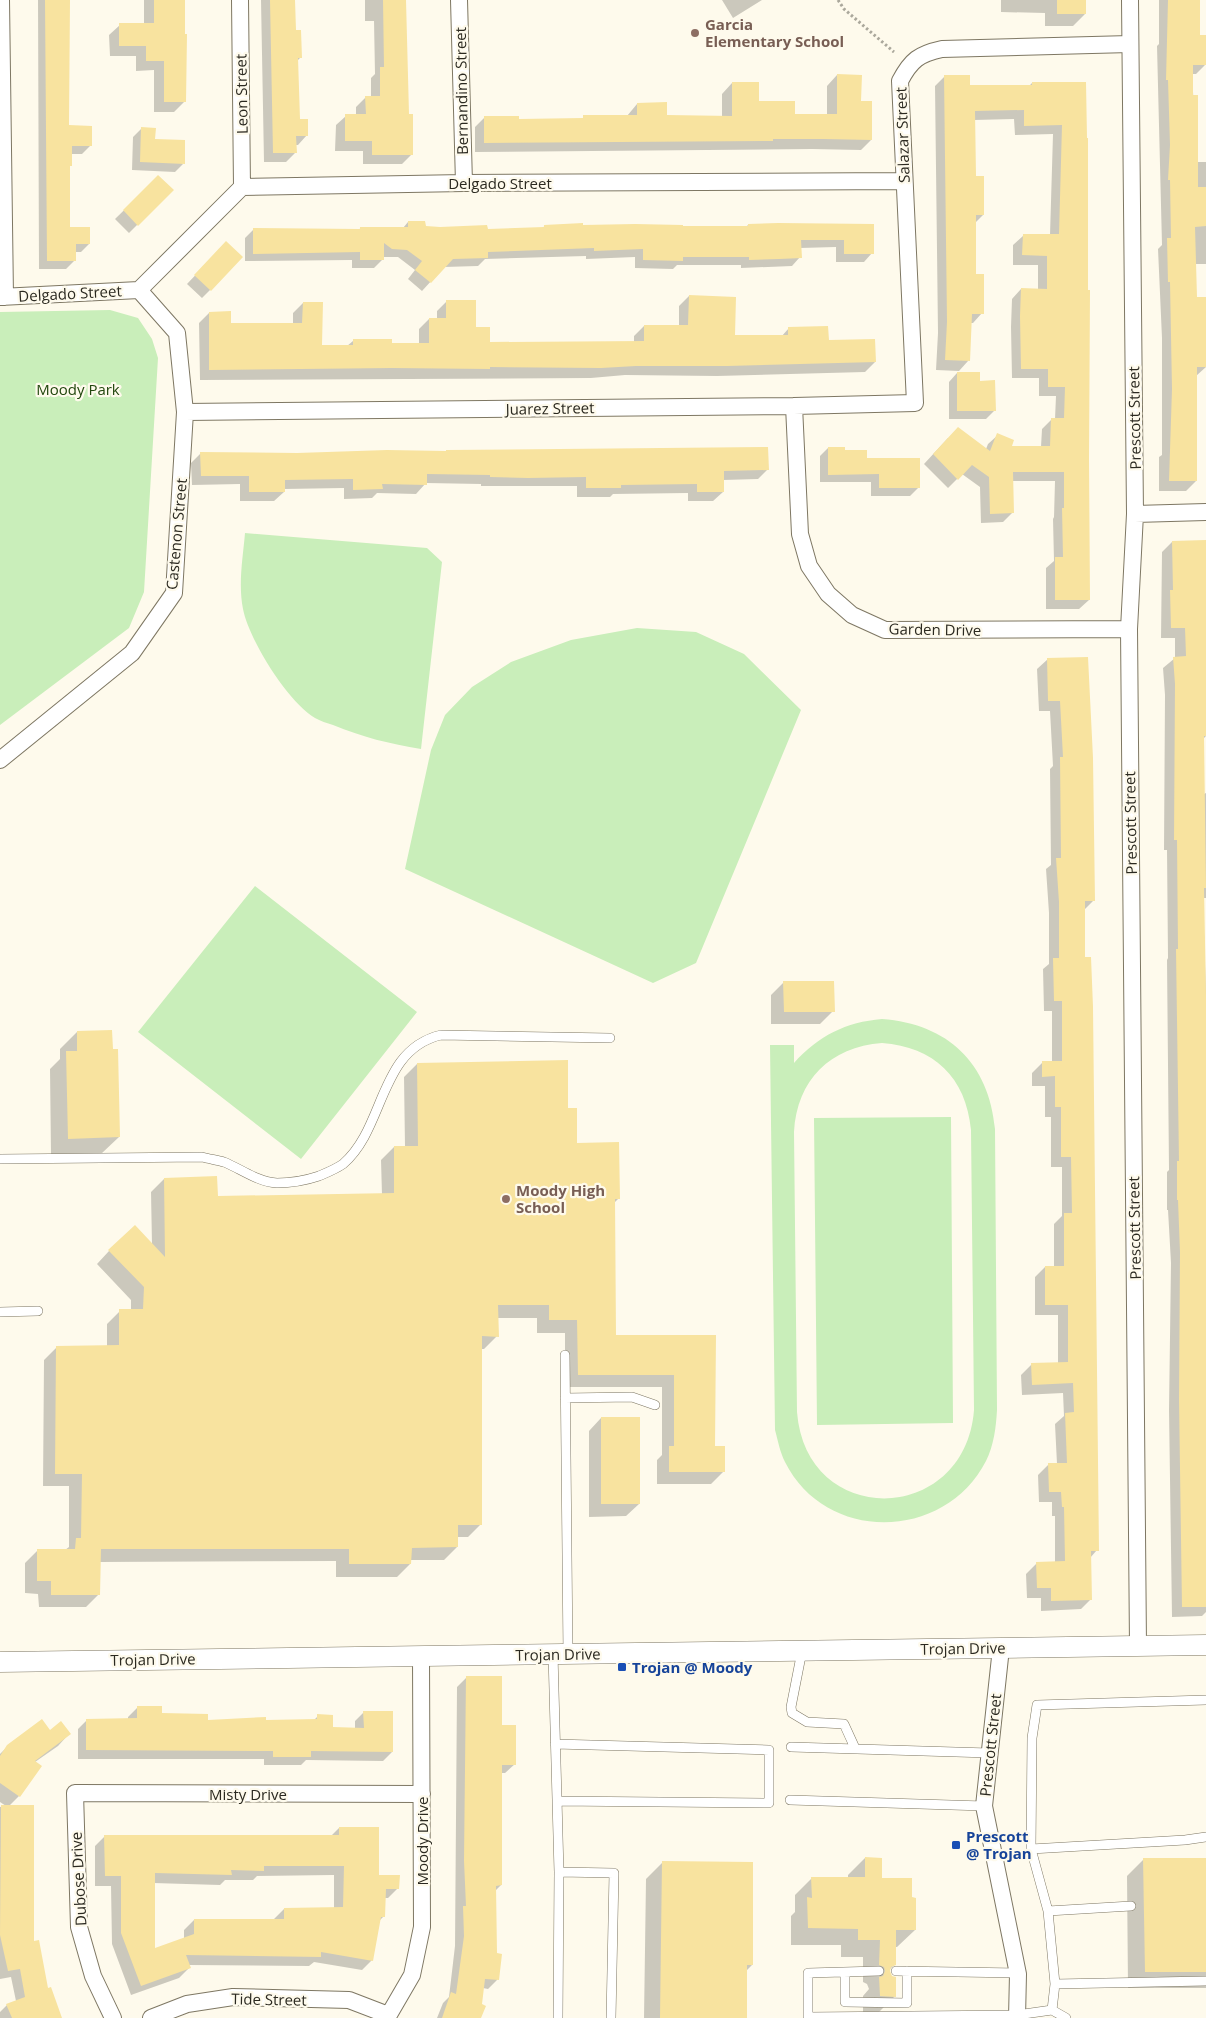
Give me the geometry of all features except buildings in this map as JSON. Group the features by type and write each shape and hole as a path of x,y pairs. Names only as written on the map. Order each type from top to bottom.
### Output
{"street":[{"path":"1,0 2,297"},
{"name":"Leon Street","path":"240,0 242,187"},
{"name":"Bernandino Street","path":"459,0 464,183"},
{"name":"Prescott Street","path":"1130,0 1135,514 1128,629 1138,1646"},
{"name":"Salazar Street","path":"915,402 903,181 900,81 908,65 924,53 942,49 1130,44"},
{"name":"Delgado Street","path":"2,297 139,290 242,187 464,183 903,181"},
{"name":"Delgado Street","path":"139,290 177,333 185,412"},
{"name":"Juarez Street","path":"185,412 794,406 915,402"},
{"name":"Garden Drive","path":"794,406 800,534 809,566 828,594 852,615 885,630 1128,629"},
{"name":"Castenon Street","path":"0,760 132,652 174,593 185,412"},
{"path":"1135,514 1206,512"},
{"name":"Trojan Drive","path":"0,1662 1206,1645"},
{"name":"Prescott Street","path":"1002,1648 984,1806 1018,1973 1017,2017"},
{"name":"Moody Drive","path":"388,2017 412,1975 422,1927 421,1656"},
{"name":"Misty Drive","path":"75,1793 422,1794"},
{"name":"Dubose Drive","path":"75,1793 79,1927 93,1976 113,2018"},
{"name":"Tide Street","path":"151,2018 187,2004 233,1997 349,2000 388,2017"}],"lane":[{"path":"0,1159 202,1157 224,1162 248,1175 277,1183 309,1179 342,1165 356,1149 371,1126 391,1075 404,1057 416,1045 430,1038 441,1035 610,1038"},
{"path":"0,1312 38,1311"},
{"path":"558,2018 559,1872 555,1744 560,1654 565,1355"},
{"path":"565,1398 632,1397 655,1405"},
{"path":"802,1650 791,1707 792,1713 807,1722 844,1724 855,1748"},
{"path":"1052,2010 1055,1984 1048,1911 1030,1849 1032,1738 1037,1705 1206,1700"},
{"path":"555,1744 769,1750 769,1802 557,1801"},
{"path":"790,1747 989,1753"},
{"path":"790,1800 984,1806"},
{"path":"1030,1849 1185,1840 1206,1836"},
{"path":"559,1872 614,1873 611,2018"},
{"path":"1048,1911 1131,1906"},
{"path":"880,1971 808,1973 808,2018 1017,2017 1052,2010 1066,2018"},
{"path":"896,1971 1018,1973"},
{"path":"845,1972 845,2002 907,2003 907,1971"},
{"path":"1055,1984 1206,1980"}],"path":[{"path":"838,0 844,9 894,52"}],"green space":[{"name":"Moody Park","path":"110,310 138,318 152,339 158,358 144,592 129,628 0,725 0,312"},
{"path":"245,533 427,548 442,562 421,749 376,740 321,721 304,710 293,699 261,653 243,609 241,571"},
{"path":"637,628 696,632 744,654 801,710 696,963 653,983 405,869 431,750 445,715 472,687 511,662 571,640"},
{"path":"255,886 417,1012 301,1159 138,1032"},
{"path":"882,1019 906,1022 927,1029 961,1051 974,1067 984,1085 991,1106 995,1129 997,1410 993,1442 986,1461 967,1487 943,1506 915,1518 886,1522 856,1519 828,1508 804,1489 785,1462 775,1430 770,1045 794,1045 794,1063 803,1053 823,1038 845,1027","holes":["882,1043 901,1046 932,1058 944,1068 954,1080 968,1111 971,1130 974,1410 964,1448 944,1476 916,1492 886,1498 855,1493 827,1477 807,1450 797,1412 794,1132 797,1113 809,1082 832,1059 847,1051 863,1046"]},
{"path":"951,1117 953,1423 817,1425 814,1118"}],"place":[{"name":"Garcia Elementary School","path":"695,33"},
{"name":"Moody High School","path":"506,1199"},
{"name":"Trojan @ Moody","path":"622,1667"},
{"name":"Prescott @ Trojan","path":"956,1845"}]}
